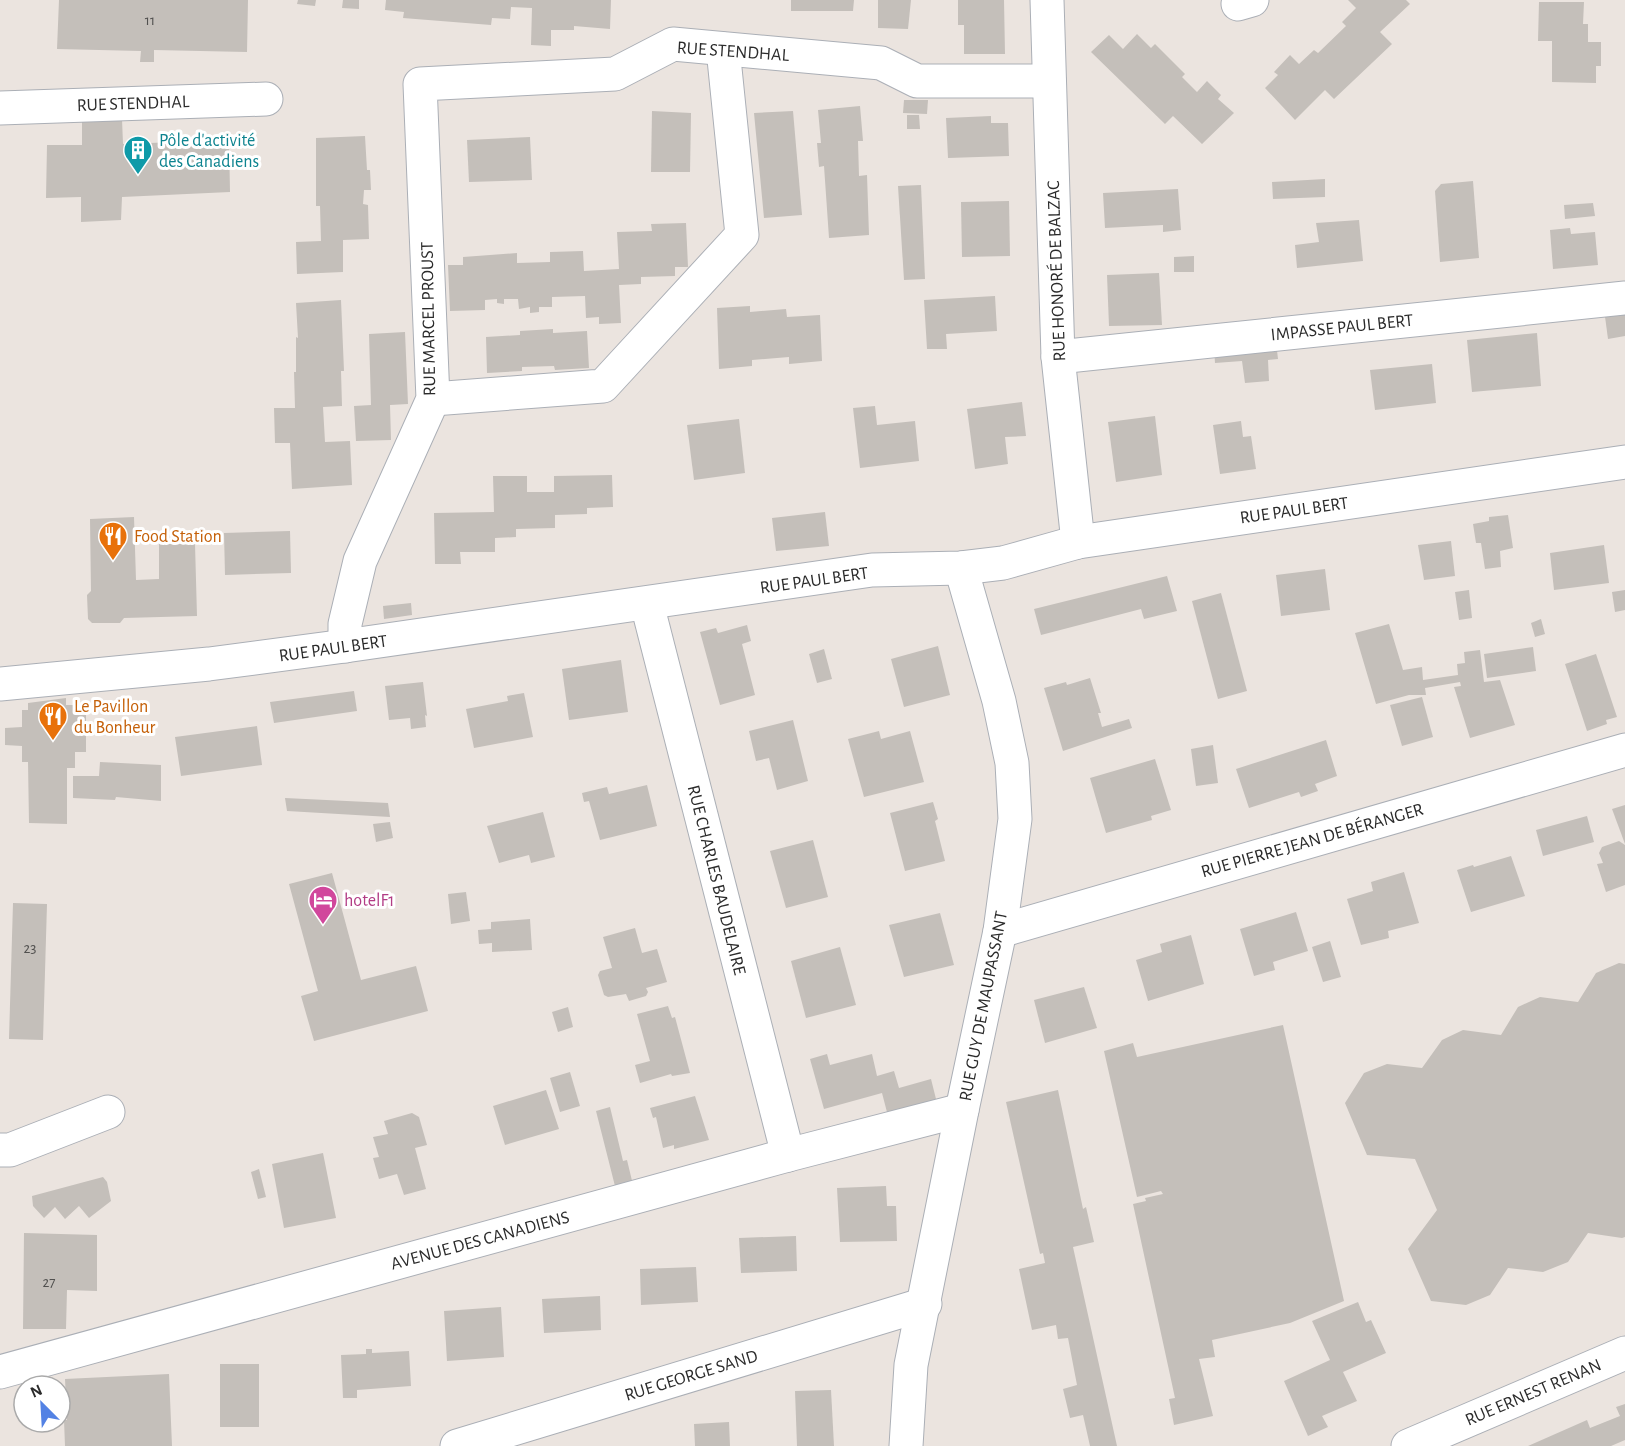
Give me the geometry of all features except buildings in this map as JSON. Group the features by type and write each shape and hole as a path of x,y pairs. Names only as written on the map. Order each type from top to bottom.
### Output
{"street":[{"name":"RUE HONORÉ DE BALZAC","path":"1047,0 1058,357 1078,542"},
{"name":"RUE STENDHAL","path":"420,84 615,74 673,44 881,63 917,81 1049,81"},
{"path":"432,399 603,386 742,235 723,49"},
{"name":"RUE MARCEL PROUST","path":"345,646 345,624 360,561 432,399 420,84"},
{"name":"RUE STENDHAL","path":"0,108 266,99"},
{"name":"IMPASSE PAUL BERT","path":"1058,357 1625,298"},
{"name":"RUE PAUL BERT","path":"0,684 209,664 647,604 873,570 960,568 1003,563 1078,542 1625,462"},
{"name":"RUE GUY DE MAUPASSANT","path":"906,1446 911,1365 1000,931 1015,819 1012,763 999,701 960,568"},
{"name":"RUE CHARLES BAUDELAIRE","path":"647,604 788,1155"},
{"name":"RUE PIERRE JEAN DE BÉRANGER","path":"1000,931 1625,750"},
{"name":"AVENUE DES CANADIENS","path":"0,1372 788,1155 962,1110"},
{"path":"0,1150 10,1150 108,1112"},
{"name":"RUE GEORGE SAND","path":"457,1446 925,1304"},
{"name":"RUE ERNEST RENAN","path":"1408,1446 1625,1353"}],"place":[{"name":"Pôle d'activité des Canadiens","path":"138,176"},
{"name":"Food Station","path":"113,562"},
{"name":"Le Pavillon du Bonheur","path":"53,742"},
{"name":"hotelF1","path":"323,926"}]}
